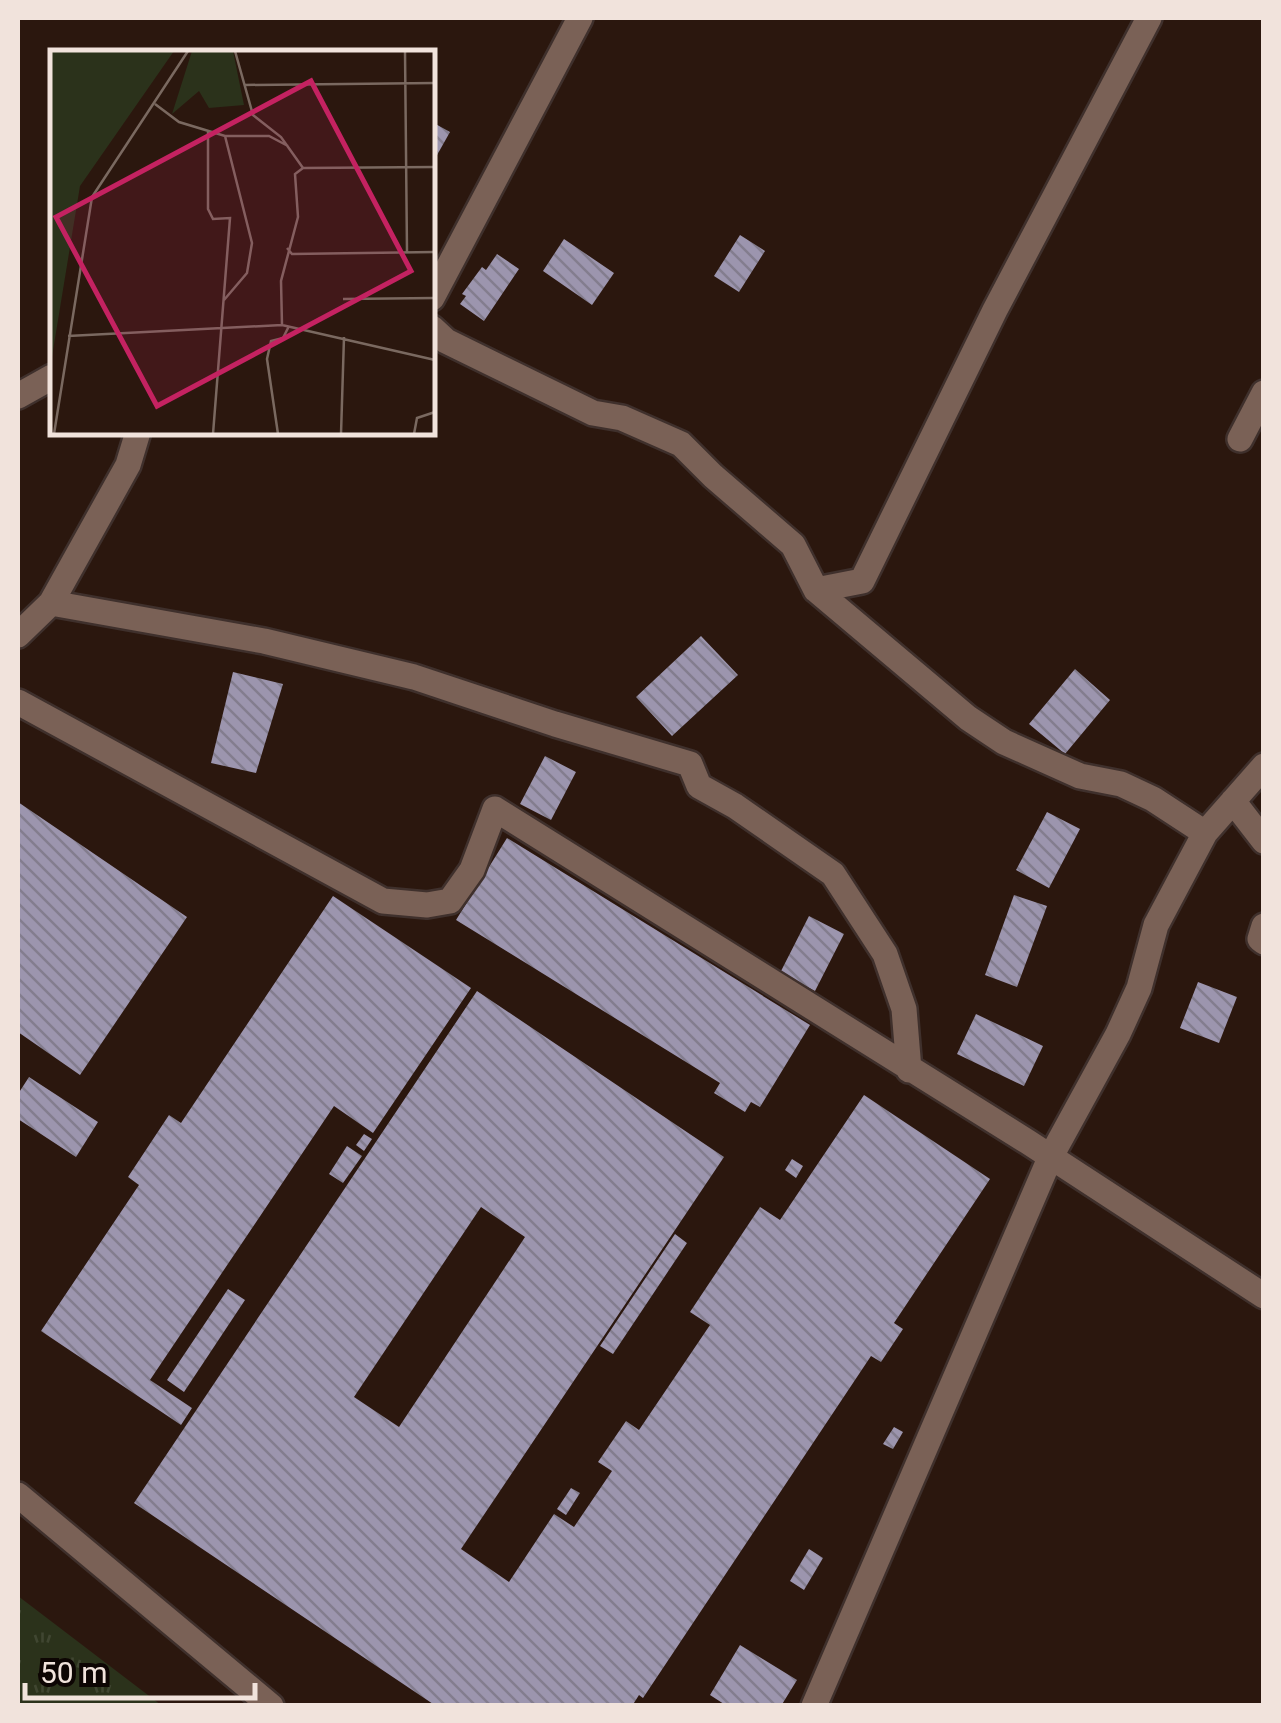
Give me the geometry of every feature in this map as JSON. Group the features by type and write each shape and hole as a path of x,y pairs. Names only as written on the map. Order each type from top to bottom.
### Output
{"street":[{"path":"435,286 580,18"},
{"path":"816,590 862,581 995,310 1149,18"},
{"path":"435,331 446,341 593,413 622,418 681,444 793,546 816,590 968,718 1004,742 1080,776 1121,784 1153,798 1205,833"},
{"path":"18,396 50,379"},
{"path":"1240,438 1264,393"},
{"path":"18,635 52,604 128,465 137,435"},
{"path":"52,604 264,641 414,678 690,764 699,786 735,806 833,874 885,954 904,1010 908,1070"},
{"path":"18,702 384,901 427,906 450,901 472,870 494,809 1264,1296"},
{"path":"814,1706 1050,1158 1139,988 1156,925 1205,833 1264,766"},
{"path":"1233,800 1264,841"},
{"path":"1264,926 1260,939 1264,942"},
{"path":"18,1495 272,1706"}],"green space":[{"path":"18,1596 161,1705 18,1705"}],"building":[{"path":"435,124 450,132 435,159"},
{"path":"740,235 765,251 739,292 714,276"},
{"path":"564,239 614,273 592,305 543,271"},
{"path":"497,254 519,269 484,321 460,304 466,296 462,294"},
{"path":"701,636 738,675 672,736 636,697"},
{"path":"1075,669 1110,700 1065,754 1029,724"},
{"path":"233,672 283,684 256,773 211,763"},
{"path":"545,756 576,772 551,820 520,804"},
{"path":"18,802 187,917 80,1075 18,1032"},
{"path":"1047,812 1080,829 1049,888 1016,870"},
{"path":"507,838 810,1025 760,1107 751,1102 745,1112 714,1093 720,1083 456,920"},
{"path":"1014,895 1047,906 1017,987 985,975"},
{"path":"333,896 471,988 373,1133 334,1106 150,1380 192,1408 181,1425 41,1331 139,1185 128,1177 169,1115 181,1123"},
{"path":"809,916 844,934 815,991 780,973"},
{"path":"1198,982 1237,997 1219,1043 1180,1028"},
{"path":"477,991 724,1157 461,1549 509,1582 554,1514 574,1527 612,1471 598,1462 626,1421 639,1430 710,1325 690,1312 760,1207 780,1220 864,1095 990,1179 894,1323 903,1329 881,1362 871,1356 643,1698 639,1695 632,1706 436,1706 134,1503","holes":["481,1207 525,1237 399,1427 354,1397"]},
{"path":"976,1014 1043,1046 1024,1086 957,1054"},
{"path":"29,1077 98,1122 76,1157 18,1119 18,1094"},
{"path":"364,1134 372,1139 364,1151 356,1145"},
{"path":"347,1146 362,1156 343,1183 329,1174"},
{"path":"792,1159 803,1166 796,1178 785,1170"},
{"path":"675,1234 687,1243 613,1354 600,1346"},
{"path":"228,1289 245,1300 184,1392 167,1380"},
{"path":"894,1427 903,1432 893,1449 883,1444"},
{"path":"571,1488 580,1493 566,1515 557,1509"},
{"path":"809,1549 823,1558 804,1590 790,1581"},
{"path":"740,1645 797,1680 781,1706 727,1706 710,1695"}]}
